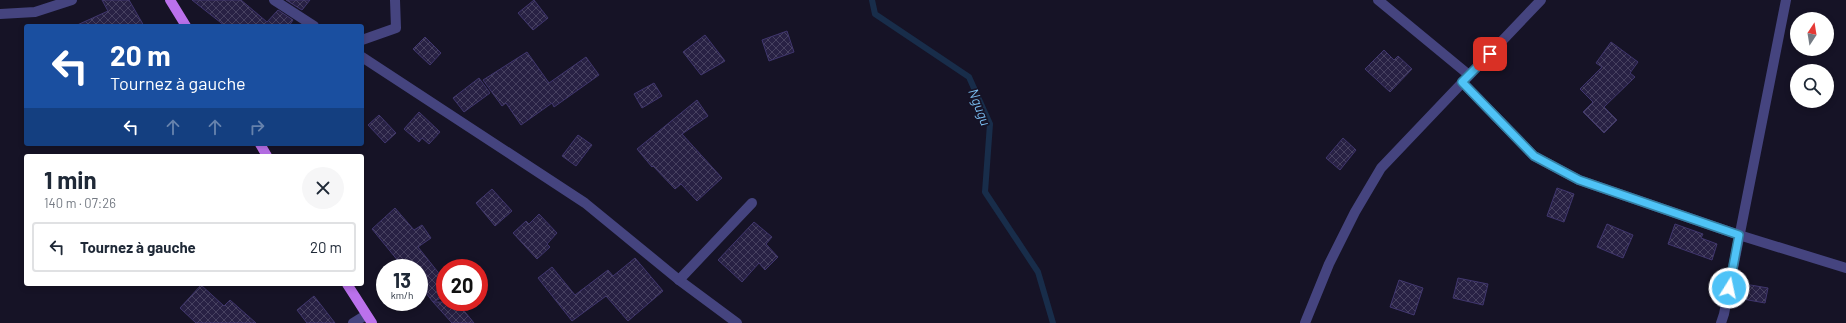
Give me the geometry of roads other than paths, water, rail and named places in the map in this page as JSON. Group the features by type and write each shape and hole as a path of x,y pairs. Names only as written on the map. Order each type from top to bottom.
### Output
{"main road":[{"path":"170,0 185,24"},
{"path":"348,286 369,319"}],"street":[{"path":"0,14 35,12 72,0"},
{"path":"274,0 311,24"},
{"path":"364,39 396,28 395,0"},
{"path":"1378,0 1466,78 1534,156 1579,180 1739,235 1846,268"},
{"path":"1305,323 1329,264 1355,212 1381,168 1541,0"},
{"path":"1721,323 1786,0"},
{"path":"364,58 585,204 679,280 737,323"},
{"path":"679,280 752,204"},
{"path":"353,323 369,319"}],"waterway":[{"name":"Ngugu","path":"872,0 875,14 969,77 990,124 985,192 1038,272 1053,323"}]}
